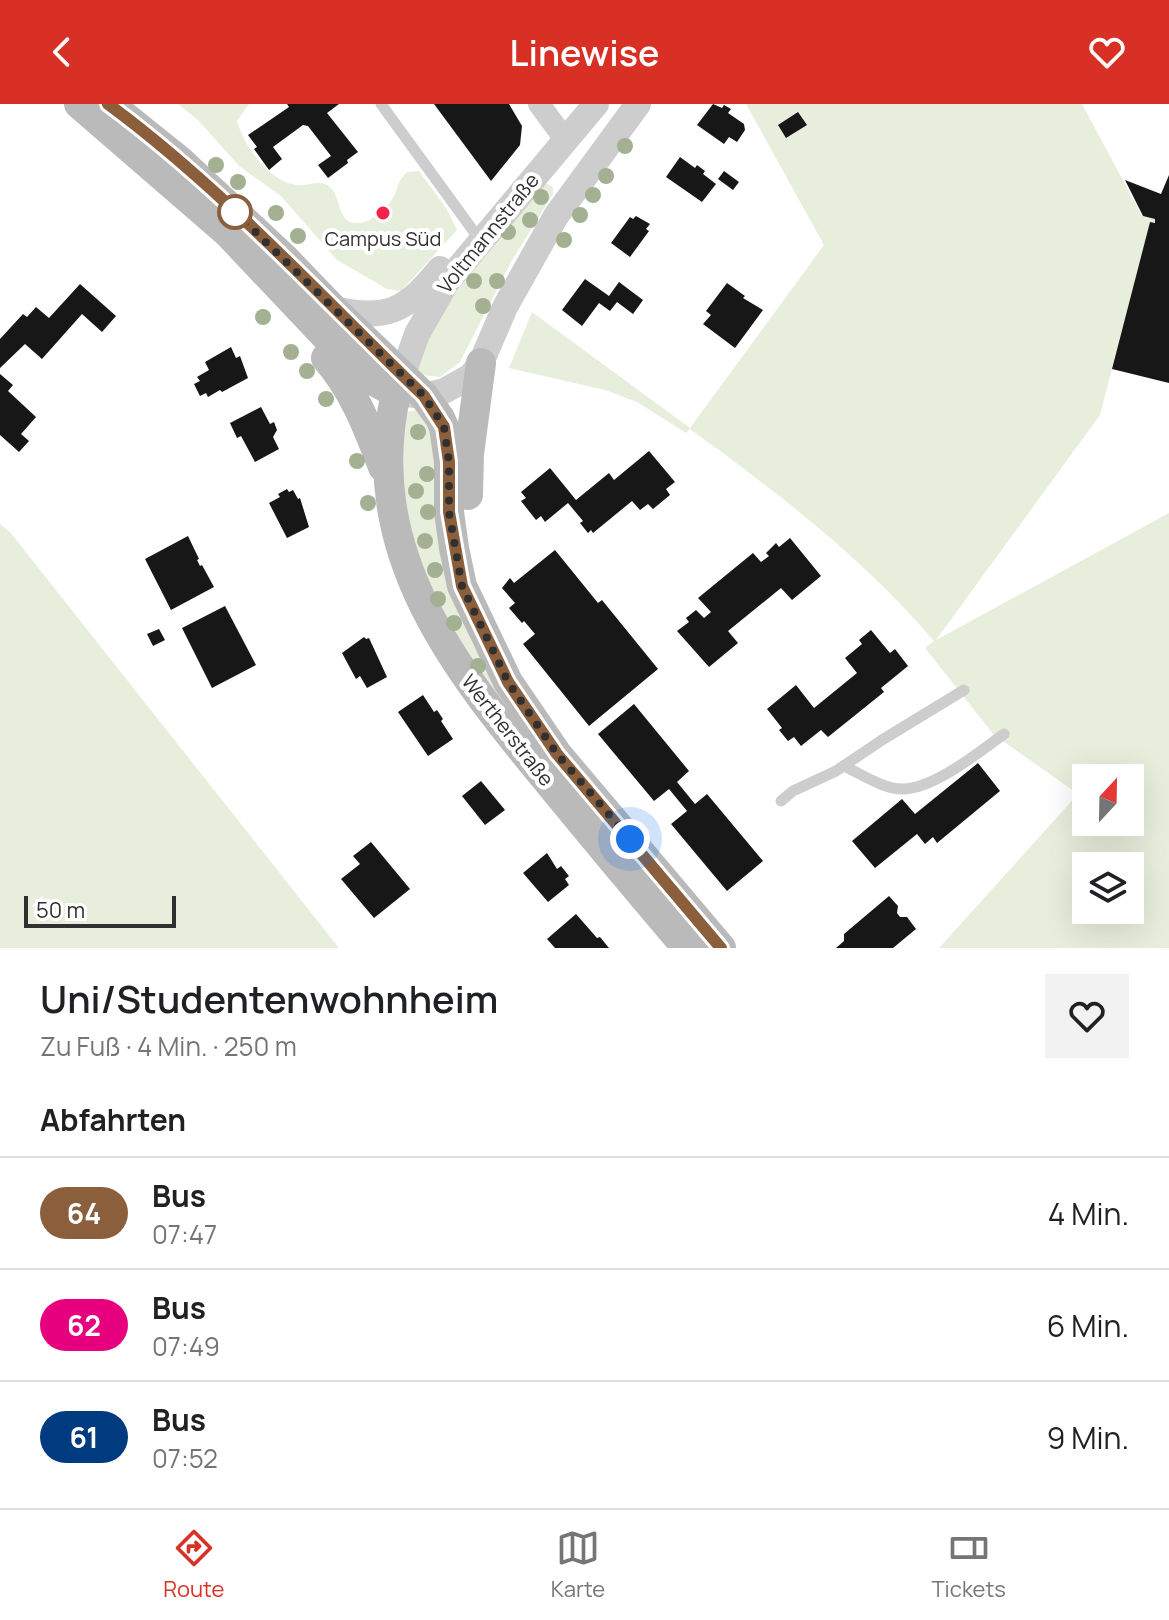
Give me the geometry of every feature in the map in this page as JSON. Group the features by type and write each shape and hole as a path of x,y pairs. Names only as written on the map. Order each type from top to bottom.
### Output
{"main road":[{"name":"Wertherstraße","path":"79,104 228,233 350,362 376,382 407,388"},
{"name":"Wertherstraße","path":"108,104 180,161 284,258 444,427 449,462 449,512 462,586 508,682 557,754 721,948"},
{"name":"Wertherstraße","path":"184,196 214,235 338,371 362,414 388,480"},
{"name":"Wertherstraße","path":"481,363 469,454 468,529 472,557 498,658"},
{"name":"Wertherstraße","path":"407,388 390,427 388,480 398,541 432,625 479,696 687,948"}],"street":[{"path":"539,104 589,169"},
{"name":"Voltmannstraße","path":"407,388 417,334 436,298 564,138 596,104"},
{"name":"Voltmannstraße","path":"481,363 505,307 556,216 638,104"},
{"path":"333,309 359,315 374,314 407,304 421,293 463,246 480,240"},
{"path":"407,388 458,385 481,363"}],"lane":[{"path":"381,104 480,240"},
{"path":"781,801 793,791 844,766 964,690"},
{"path":"844,766 888,786 903,789 929,782 976,755 1004,734"}],"green space":[{"path":"178,104 249,104 237,121 245,141 259,161 287,182 327,185 336,195 342,214 351,222 364,222 378,214 393,198 407,172 419,171 446,208 457,230 401,291 387,289 337,260 281,196 239,166 198,120"},
{"path":"746,104 1082,104 1142,216 1155,219 1155,223 1150,222 1100,415 936,640 1169,513 1169,948 939,948 1072,801 1072,836 1144,836 1144,764 1072,764 1072,790 993,734 925,648 934,641 907,611 849,554 723,453 690,429 686,433 637,402 605,390 509,368 532,312 690,428 824,245"},
{"path":"543,182 553,187 553,194 511,262 460,362 440,377 422,375 417,368 418,359 454,292"},
{"path":"424,411 430,419 458,607 472,643 492,675 546,747 477,679 416,565 399,473 407,412"},
{"path":"0,524 10,532 339,948 0,948"}],"building":[{"path":"287,104 339,104 327,113 358,152 328,178 318,165 331,156 308,126 303,125 273,147 282,159 269,170 248,135 289,107"},
{"path":"434,104 509,104 522,126 520,145 491,181"},
{"path":"713,104 731,109 728,113 744,124 745,130 737,142 729,137 724,144 697,125"},
{"path":"798,112 807,125 786,138 778,125"},
{"path":"680,157 705,171 703,174 716,184 702,202 666,177"},
{"path":"724,171 739,182 733,190 718,179"},
{"path":"1169,175 1169,383 1112,369 1150,222 1155,223 1155,219 1143,216 1125,180 1161,194"},
{"path":"636,216 650,224 646,229 649,231 630,257 611,243 630,217 633,219"},
{"path":"585,279 609,296 619,282 643,300 633,314 617,302 610,311 599,303 582,326 562,310"},
{"path":"727,283 745,296 743,298 763,310 735,348 703,324 711,315 706,311"},
{"path":"80,284 116,316 102,332 82,314 42,359 25,344 0,368 0,339 23,314 27,317 36,307 49,318"},
{"path":"231,347 236,358 240,356 248,378 222,392 220,390 208,397 206,393 200,396 194,384 200,381 197,377 209,370 205,362"},
{"path":"0,374 13,385 8,391 36,417 21,434 29,441 19,452 0,435"},
{"path":"261,407 270,424 274,422 277,430 273,437 279,449 255,462 230,423"},
{"path":"649,451 675,482 666,489 670,495 653,509 648,504 640,510 632,501 593,533 591,530 588,533 580,523 583,521 568,503 545,522 541,516 536,520 521,501 526,498 521,492 550,468 576,500 609,473 614,480"},
{"path":"287,489 289,492 293,490 300,498 309,527 287,538 269,503"},
{"path":"188,536 200,566 214,587 171,610 145,559"},
{"path":"790,538 821,576 792,600 781,588 728,631 738,643 709,667 677,631 689,622 686,618 696,610 704,618 711,612 698,598 753,553 761,562 769,556 766,553 776,543 779,547"},
{"path":"555,550 598,603 602,600 658,669 589,726 523,644 535,634 509,608 515,603 502,588 510,578 514,583"},
{"path":"225,606 256,665 212,688 182,628"},
{"path":"159,629 165,640 153,646 147,634"},
{"path":"871,630 890,653 895,649 908,666 881,688 884,692 828,737 821,730 801,746 794,737 788,741 767,709 796,685 814,708 857,673 845,658 862,644 859,640"},
{"path":"364,637 369,638 387,677 367,688 360,676 356,679 342,653"},
{"path":"423,695 434,712 437,710 453,739 428,756 398,712"},
{"path":"634,704 689,771 677,782 695,804 707,794 763,861 727,891 671,824 687,811 669,789 654,801 598,734"},
{"path":"978,763 1000,791 937,843 933,837 925,844 917,834 875,868 852,841 902,799 915,814"},
{"path":"481,781 505,810 485,825 462,796"},
{"path":"371,842 410,889 374,918 341,879 360,864 353,856"},
{"path":"547,853 557,869 561,866 569,876 565,879 569,885 548,902 523,873"},
{"path":"889,896 898,906 900,917 907,917 916,929 893,948 836,948 844,941 844,934"},
{"path":"576,914 609,948 555,948 547,939"}],"bus line":[{"name":"64","path":"108,104 180,161 244,220 424,396 440,418 449,462 449,512 462,586 508,682 557,754 721,948"}],"place":[{"name":"Campus Süd","path":"383,213"}],"route":[{"path":"235,212 424,396 440,418 449,462 449,512 462,586 508,682 557,754 630,839"}]}
